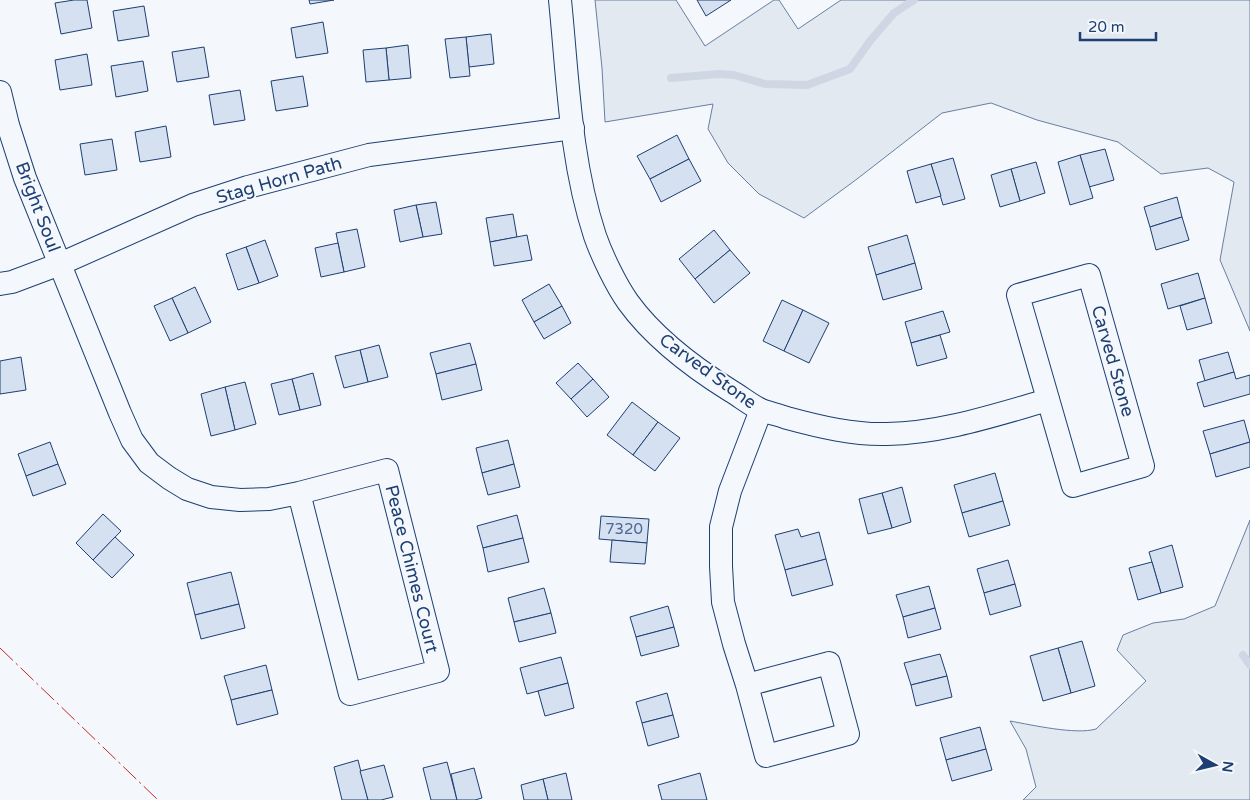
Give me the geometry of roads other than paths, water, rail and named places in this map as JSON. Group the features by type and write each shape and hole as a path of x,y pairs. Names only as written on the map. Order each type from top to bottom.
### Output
{"street":[{"name":"Carved Stone","path":"560,0 572,128 582,188 595,237 610,272 628,302 658,336 685,359 716,382 761,410 847,432 887,434 928,431 1048,400"},
{"name":"Bright Soul","path":"0,92 8,125 25,178 60,264"},
{"name":"Stag Horn Path","path":"0,284 12,282 60,264 193,205 309,170 369,155 572,128"},
{"name":"Peace Chimes Court","path":"60,264 132,440 149,463 187,490 240,500 269,499 387,470 438,671 350,694 299,493"},
{"name":"Carved Stone","path":"1088,275 1143,466 1072,486 1048,400 1018,295 1088,275"},
{"path":"747,685 829,663 848,734 766,756 734,644 723,602 721,527 730,491 761,410"}],"waterway":[{"path":"671,78 719,74 734,75 765,84 807,85 850,69 870,41 894,13 914,0"},
{"path":"1243,655 1250,665"}]}
